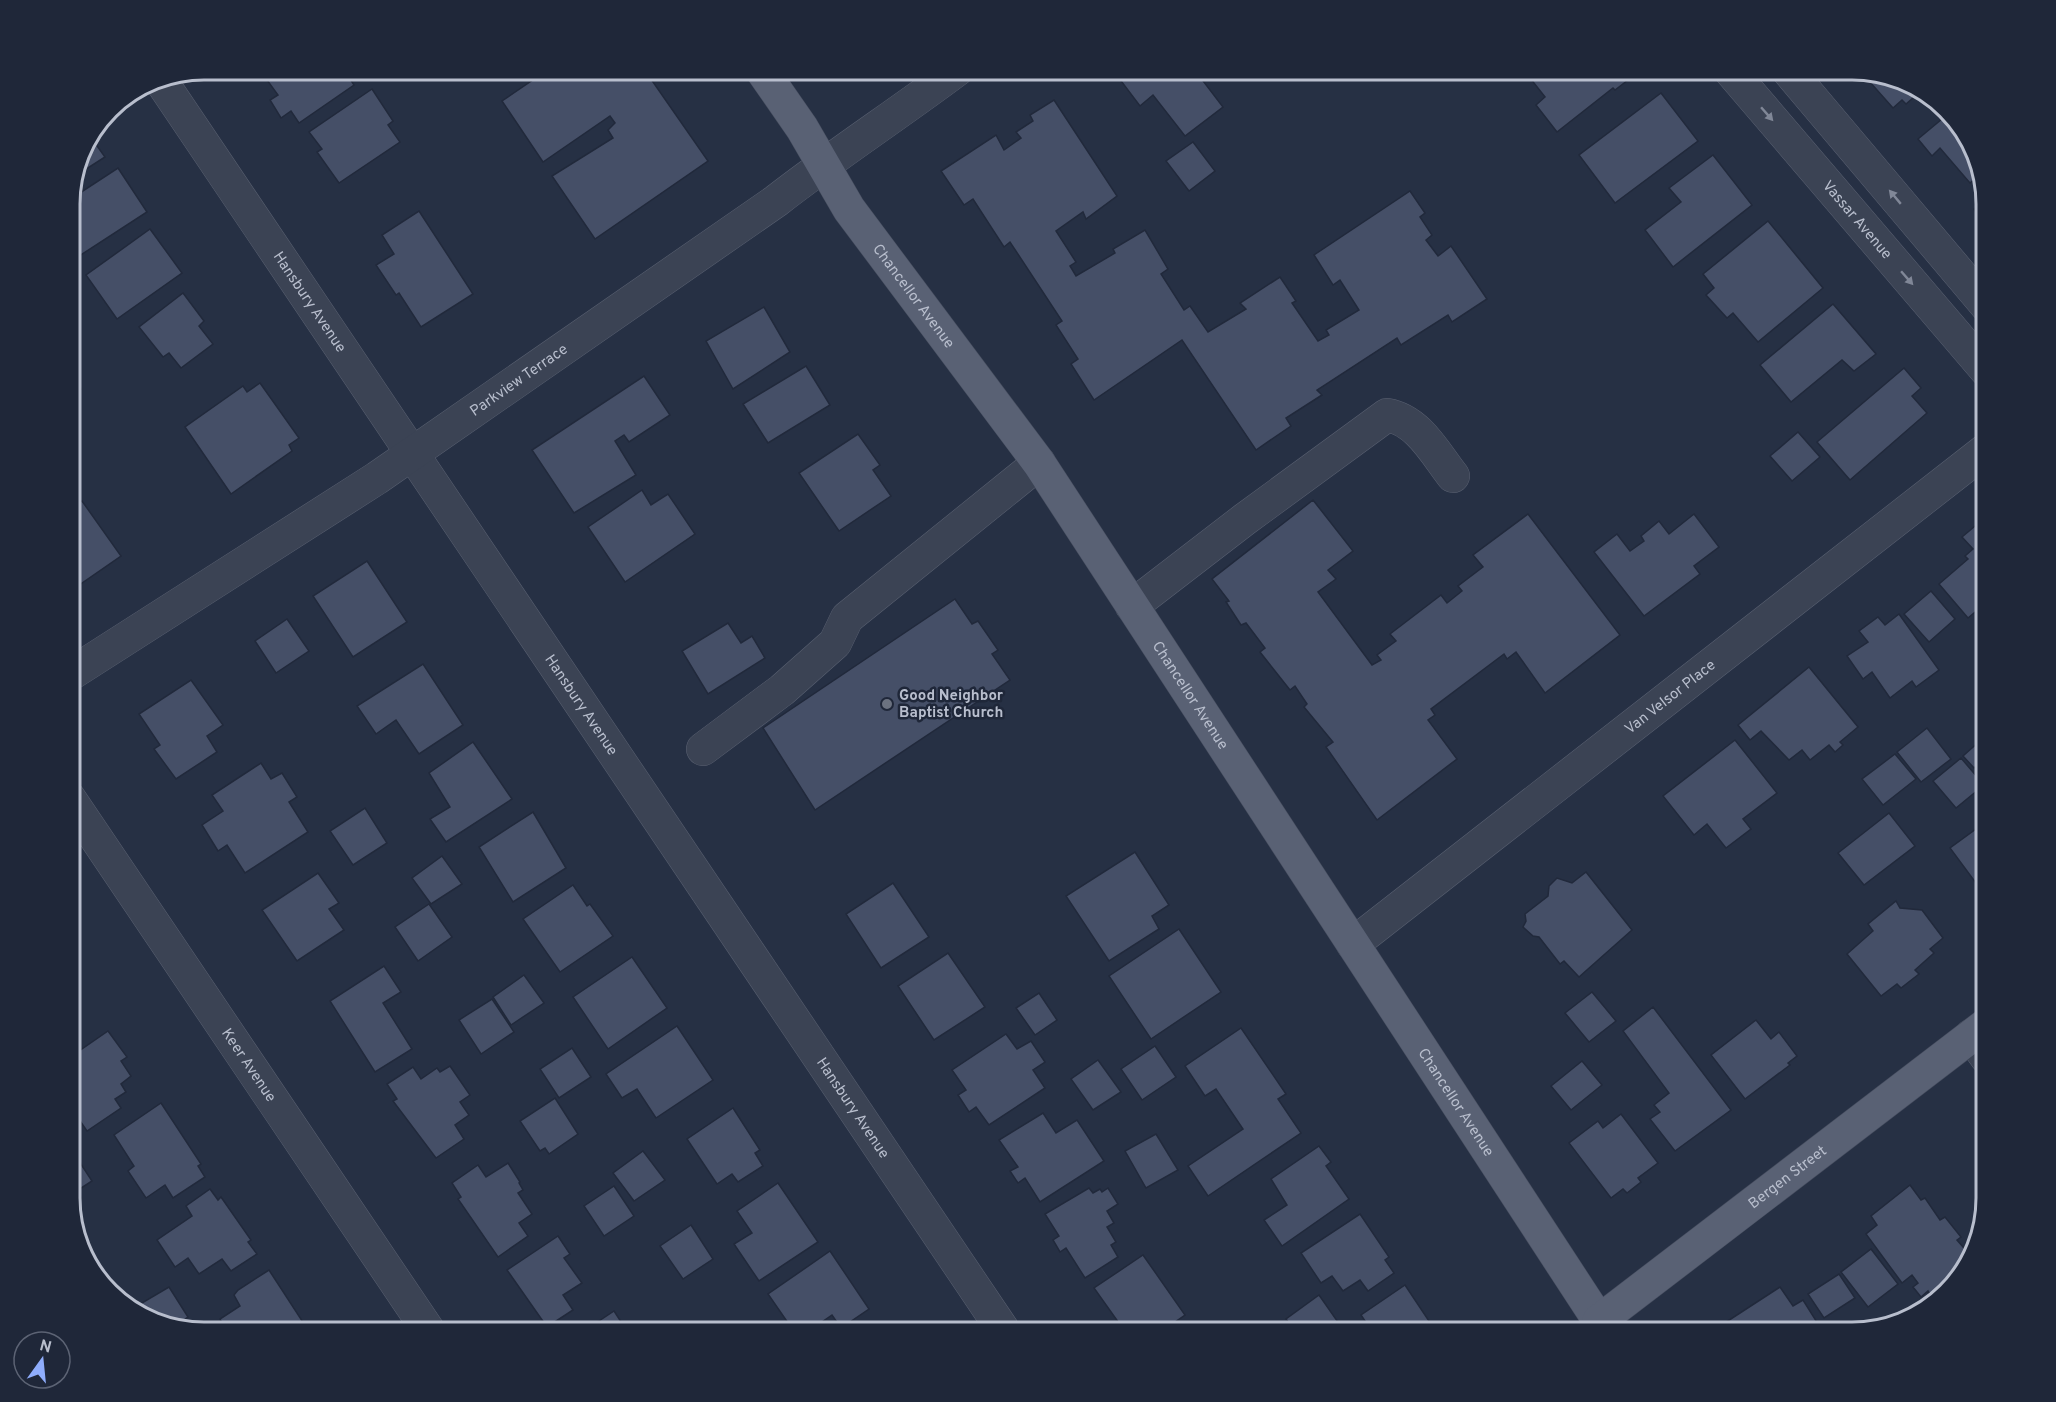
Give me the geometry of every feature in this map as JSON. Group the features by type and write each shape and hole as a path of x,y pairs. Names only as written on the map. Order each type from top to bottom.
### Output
{"main road":[{"name":"Chancellor Avenue","path":"768,80 824,164 849,209 1039,463 1353,944 1594,1322"},
{"name":"Bergen Street","path":"1607,1322 1977,1043"}],"street":[{"name":"Parkview Terrace","path":"80,668 414,453 776,201 824,164 870,134 943,80"},
{"name":"Vassar Avenue","path":"1740,80 1977,359"},
{"path":"1796,80 1977,294"},
{"name":"Hansbury Avenue","path":"164,86 998,1322"},
{"path":"1132,606 1245,519 1387,415 1400,417 1413,425 1453,476"},
{"name":"Van Velsor Place","path":"1353,944 1977,457"},
{"path":"703,749 782,690 835,643 847,618 1039,463"},
{"name":"Keer Avenue","path":"80,814 423,1322"}],"building":[{"path":"267,80 351,80 354,85 299,123 291,111 281,118 270,100 278,95"},
{"path":"533,80 652,80 708,161 595,239 552,176 613,138 608,130 615,123 610,116 543,162 502,101"},
{"path":"1120,80 1202,80 1223,107 1185,136 1153,95 1140,106"},
{"path":"1532,80 1628,80 1615,90 1613,88 1557,132 1536,105 1545,97"},
{"path":"1869,81 1900,89 1915,96 1906,104 1902,100 1893,108"},
{"path":"372,89 393,121 388,125 400,142 339,183 317,152 322,149 309,132"},
{"path":"1661,93 1698,141 1615,203 1579,155"},
{"path":"1054,100 1117,196 1086,219 1083,212 1056,231 1076,262 1070,266 1076,276 1115,253 1113,249 1145,230 1168,269 1161,274 1184,310 1190,306 1208,332 1246,309 1240,303 1280,277 1296,301 1292,303 1318,341 1329,335 1326,330 1359,310 1340,280 1333,285 1314,255 1410,191 1425,213 1420,217 1432,235 1426,240 1438,256 1451,246 1487,299 1452,322 1448,315 1401,345 1397,338 1317,390 1322,395 1286,418 1291,426 1256,450 1182,340 1094,400 1071,364 1078,359 1056,325 1062,321 1010,242 1004,247 973,199 964,205 941,171 996,135 1004,150 1021,138 1016,132 1033,121 1030,115"},
{"path":"1942,119 1960,142 1967,156 1973,180 1970,183 1940,148 1932,156 1918,139"},
{"path":"1193,142 1215,171 1189,191 1166,161"},
{"path":"95,143 105,157 85,170"},
{"path":"1713,155 1752,205 1673,267 1645,230 1681,202 1669,188"},
{"path":"118,168 147,212 80,255 80,193"},
{"path":"419,211 473,294 421,327 399,293 396,295 376,265 394,254 382,235"},
{"path":"1768,221 1823,288 1758,342 1733,313 1727,318 1706,295 1714,288 1703,274"},
{"path":"150,229 182,273 117,319 86,275"},
{"path":"183,293 204,321 199,326 213,344 181,368 169,353 163,357 139,327"},
{"path":"1833,304 1876,354 1854,371 1842,360 1791,402 1760,365"},
{"path":"764,307 790,352 733,389 706,341"},
{"path":"806,366 830,405 768,443 743,404"},
{"path":"1904,368 1921,388 1912,396 1927,413 1850,480 1817,442"},
{"path":"644,376 670,415 629,442 624,435 615,441 636,475 574,513 532,450"},
{"path":"260,383 299,438 289,445 292,451 231,494 185,427 243,386 247,392"},
{"path":"1798,432 1820,457 1792,481 1770,456"},
{"path":"858,434 880,465 873,470 891,496 839,531 799,473"},
{"path":"642,490 651,505 668,494 695,534 625,582 588,527"},
{"path":"1313,500 1353,551 1328,570 1336,579 1318,592 1372,665 1381,660 1377,655 1396,641 1390,634 1441,595 1447,603 1462,591 1458,586 1483,567 1473,555 1528,514 1620,635 1545,693 1516,652 1507,659 1504,654 1431,709 1435,715 1428,720 1457,759 1377,820 1326,747 1333,742 1304,707 1307,704 1295,686 1290,690 1260,652 1265,648 1246,623 1241,625 1226,602 1229,601 1212,579"},
{"path":"82,501 121,556 80,584 80,502"},
{"path":"1694,514 1719,547 1694,566 1700,574 1644,616 1594,552 1617,534 1630,551 1644,541 1641,536 1659,521 1669,534"},
{"path":"1977,524 1977,610 1968,618 1939,584 1968,559 1965,556 1973,549 1962,537"},
{"path":"367,561 407,622 353,657 313,596"},
{"path":"1931,591 1955,619 1929,642 1904,614"},
{"name":"Good Neighbor Baptist Church","path":"955,599 972,624 978,621 998,650 992,654 1010,680 815,810 763,728"},
{"path":"1899,614 1939,670 1916,687 1912,681 1890,698 1872,672 1863,679 1847,656 1868,642 1859,631 1878,617 1885,625"},
{"path":"287,619 309,651 276,673 255,641"},
{"path":"728,623 741,643 752,636 765,658 708,694 682,651"},
{"path":"423,664 463,725 419,754 396,720 376,734 357,706"},
{"path":"1809,667 1858,727 1840,742 1843,745 1835,752 1829,745 1810,760 1802,750 1789,760 1761,731 1750,740 1738,725"},
{"path":"191,680 223,725 207,736 217,752 176,779 154,749 160,745 139,714"},
{"path":"1927,728 1951,759 1921,782 1897,752"},
{"path":"1735,740 1777,793 1743,819 1751,829 1726,848 1707,824 1694,835 1663,796"},
{"path":"473,742 512,799 446,842 430,819 450,807 429,773"},
{"path":"1977,744 1977,765 1974,768 1963,756"},
{"path":"1895,754 1916,779 1883,805 1862,779"},
{"path":"1961,758 1977,777 1977,791 1956,808 1933,781"},
{"path":"261,763 271,779 282,773 297,797 289,802 308,832 245,873 227,845 218,851 202,825 223,811 212,795"},
{"path":"365,808 387,843 353,865 330,831"},
{"path":"533,812 566,868 513,902 479,847"},
{"path":"1889,813 1915,846 1864,885 1838,853"},
{"path":"1977,828 1977,884 1950,848"},
{"path":"1135,852 1169,905 1152,916 1159,929 1109,961 1066,896"},
{"path":"442,856 462,884 431,904 412,878"},
{"path":"1586,872 1632,930 1579,977 1564,961 1560,964 1539,937 1533,936 1523,927 1526,921 1525,914 1548,896 1549,886 1557,878 1572,883"},
{"path":"318,873 339,903 329,909 344,930 297,961 262,910"},
{"path":"893,883 929,937 881,968 846,914"},
{"path":"573,885 587,906 590,904 613,936 560,972 523,919"},
{"path":"1896,901 1900,908 1922,910 1943,938 1930,949 1934,953 1915,970 1919,974 1901,988 1897,984 1881,996 1847,954 1873,931 1868,924"},
{"path":"429,904 452,937 418,961 395,927"},
{"path":"1179,929 1221,992 1151,1039 1109,976"},
{"path":"948,953 985,1007 934,1040 898,986"},
{"path":"632,957 667,1008 608,1049 573,997"},
{"path":"384,966 401,992 383,1003 412,1049 375,1072 330,1001"},
{"path":"524,975 544,1003 511,1025 493,997"},
{"path":"1592,992 1616,1021 1589,1042 1565,1013"},
{"path":"1039,993 1057,1020 1035,1035 1016,1008"},
{"path":"492,999 514,1032 481,1054 459,1020"},
{"path":"1653,1007 1731,1110 1675,1151 1650,1119 1660,1112 1654,1105 1669,1093 1623,1031"},
{"path":"1756,1020 1771,1039 1779,1032 1797,1056 1788,1063 1790,1065 1745,1099 1711,1055"},
{"path":"677,1026 713,1080 656,1118 637,1089 622,1098 606,1074"},
{"path":"1241,1028 1286,1094 1278,1099 1301,1133 1208,1196 1188,1166 1243,1129 1216,1089 1205,1096 1185,1066"},
{"path":"108,1031 127,1057 121,1061 131,1076 121,1084 126,1092 115,1099 121,1108 87,1131 80,1121 80,1050"},
{"path":"1006,1034 1017,1049 1031,1041 1045,1062 1033,1070 1045,1088 989,1125 976,1107 969,1112 958,1095 966,1090 952,1070"},
{"path":"1155,1046 1176,1077 1142,1100 1121,1069"},
{"path":"572,1048 591,1077 559,1098 540,1069"},
{"path":"1098,1060 1121,1092 1093,1110 1071,1079"},
{"path":"1582,1061 1602,1085 1571,1110 1551,1086"},
{"path":"450,1066 470,1095 460,1102 469,1115 455,1125 464,1139 436,1158 393,1101 397,1099 387,1084 413,1067 421,1079 437,1068 440,1072"},
{"path":"555,1098 578,1134 549,1154 545,1148 540,1151 520,1121"},
{"path":"161,1103 201,1164 198,1166 205,1177 173,1198 165,1185 146,1198 128,1171 134,1166 114,1135"},
{"path":"733,1108 760,1150 755,1153 763,1166 738,1182 732,1174 717,1184 687,1139"},
{"path":"1043,1113 1056,1133 1077,1120 1104,1161 1040,1202 1025,1178 1018,1183 1010,1171 1018,1167 999,1140"},
{"path":"1621,1114 1658,1163 1638,1178 1641,1182 1627,1193 1623,1189 1611,1198 1569,1143 1598,1121 1603,1128"},
{"path":"1156,1134 1178,1170 1146,1188 1125,1151"},
{"path":"1319,1146 1331,1162 1326,1166 1349,1199 1282,1246 1264,1220 1287,1205 1271,1179"},
{"path":"643,1151 665,1180 634,1201 613,1173"},
{"path":"80,1163 92,1181 80,1189"},
{"path":"508,1163 523,1190 518,1193 532,1214 519,1223 528,1236 498,1257 458,1199 461,1197 452,1183 478,1165 486,1177"},
{"path":"778,1183 818,1242 759,1281 734,1244 752,1233 737,1211"},
{"path":"1910,1185 1921,1200 1925,1198 1940,1220 1945,1217 1961,1237 1957,1240 1965,1250 1946,1280 1930,1295 1928,1291 1921,1297 1913,1287 1918,1283 1912,1275 1902,1283 1866,1234 1877,1225 1871,1216"},
{"path":"614,1186 634,1216 604,1236 584,1206"},
{"path":"1089,1188 1093,1193 1100,1189 1102,1192 1108,1188 1118,1204 1107,1211 1114,1223 1107,1227 1116,1242 1111,1245 1118,1257 1085,1278 1066,1248 1060,1252 1053,1240 1059,1236 1045,1214"},
{"path":"210,1189 218,1200 221,1197 251,1240 248,1242 257,1254 231,1271 222,1259 199,1274 188,1258 175,1267 157,1240 192,1216 186,1206"},
{"path":"1360,1214 1389,1257 1385,1260 1394,1273 1368,1291 1360,1280 1343,1291 1332,1276 1321,1283 1301,1253"},
{"path":"691,1225 713,1259 683,1279 660,1246"},
{"path":"558,1236 570,1254 564,1258 582,1283 563,1295 573,1310 555,1322 543,1322 507,1270"},
{"path":"1871,1249 1898,1284 1868,1307 1841,1272"},
{"path":"830,1251 869,1309 850,1322 837,1322 832,1315 822,1322 787,1322 768,1294"},
{"path":"1143,1255 1185,1315 1175,1322 1118,1322 1094,1288"},
{"path":"269,1270 303,1322 222,1322 220,1319 240,1306 234,1295"},
{"path":"1839,1274 1855,1298 1824,1318 1808,1294"},
{"path":"1405,1285 1430,1322 1366,1322 1361,1315"},
{"path":"169,1287 188,1317 183,1320 164,1316 139,1304"},
{"path":"1780,1287 1793,1306 1803,1300 1817,1322 1726,1322"},
{"path":"1319,1295 1338,1322 1288,1322 1286,1319"},
{"path":"614,1311 621,1322 598,1322"}],"place":[{"name":"Good Neighbor Baptist Church","path":"887,704"}]}
